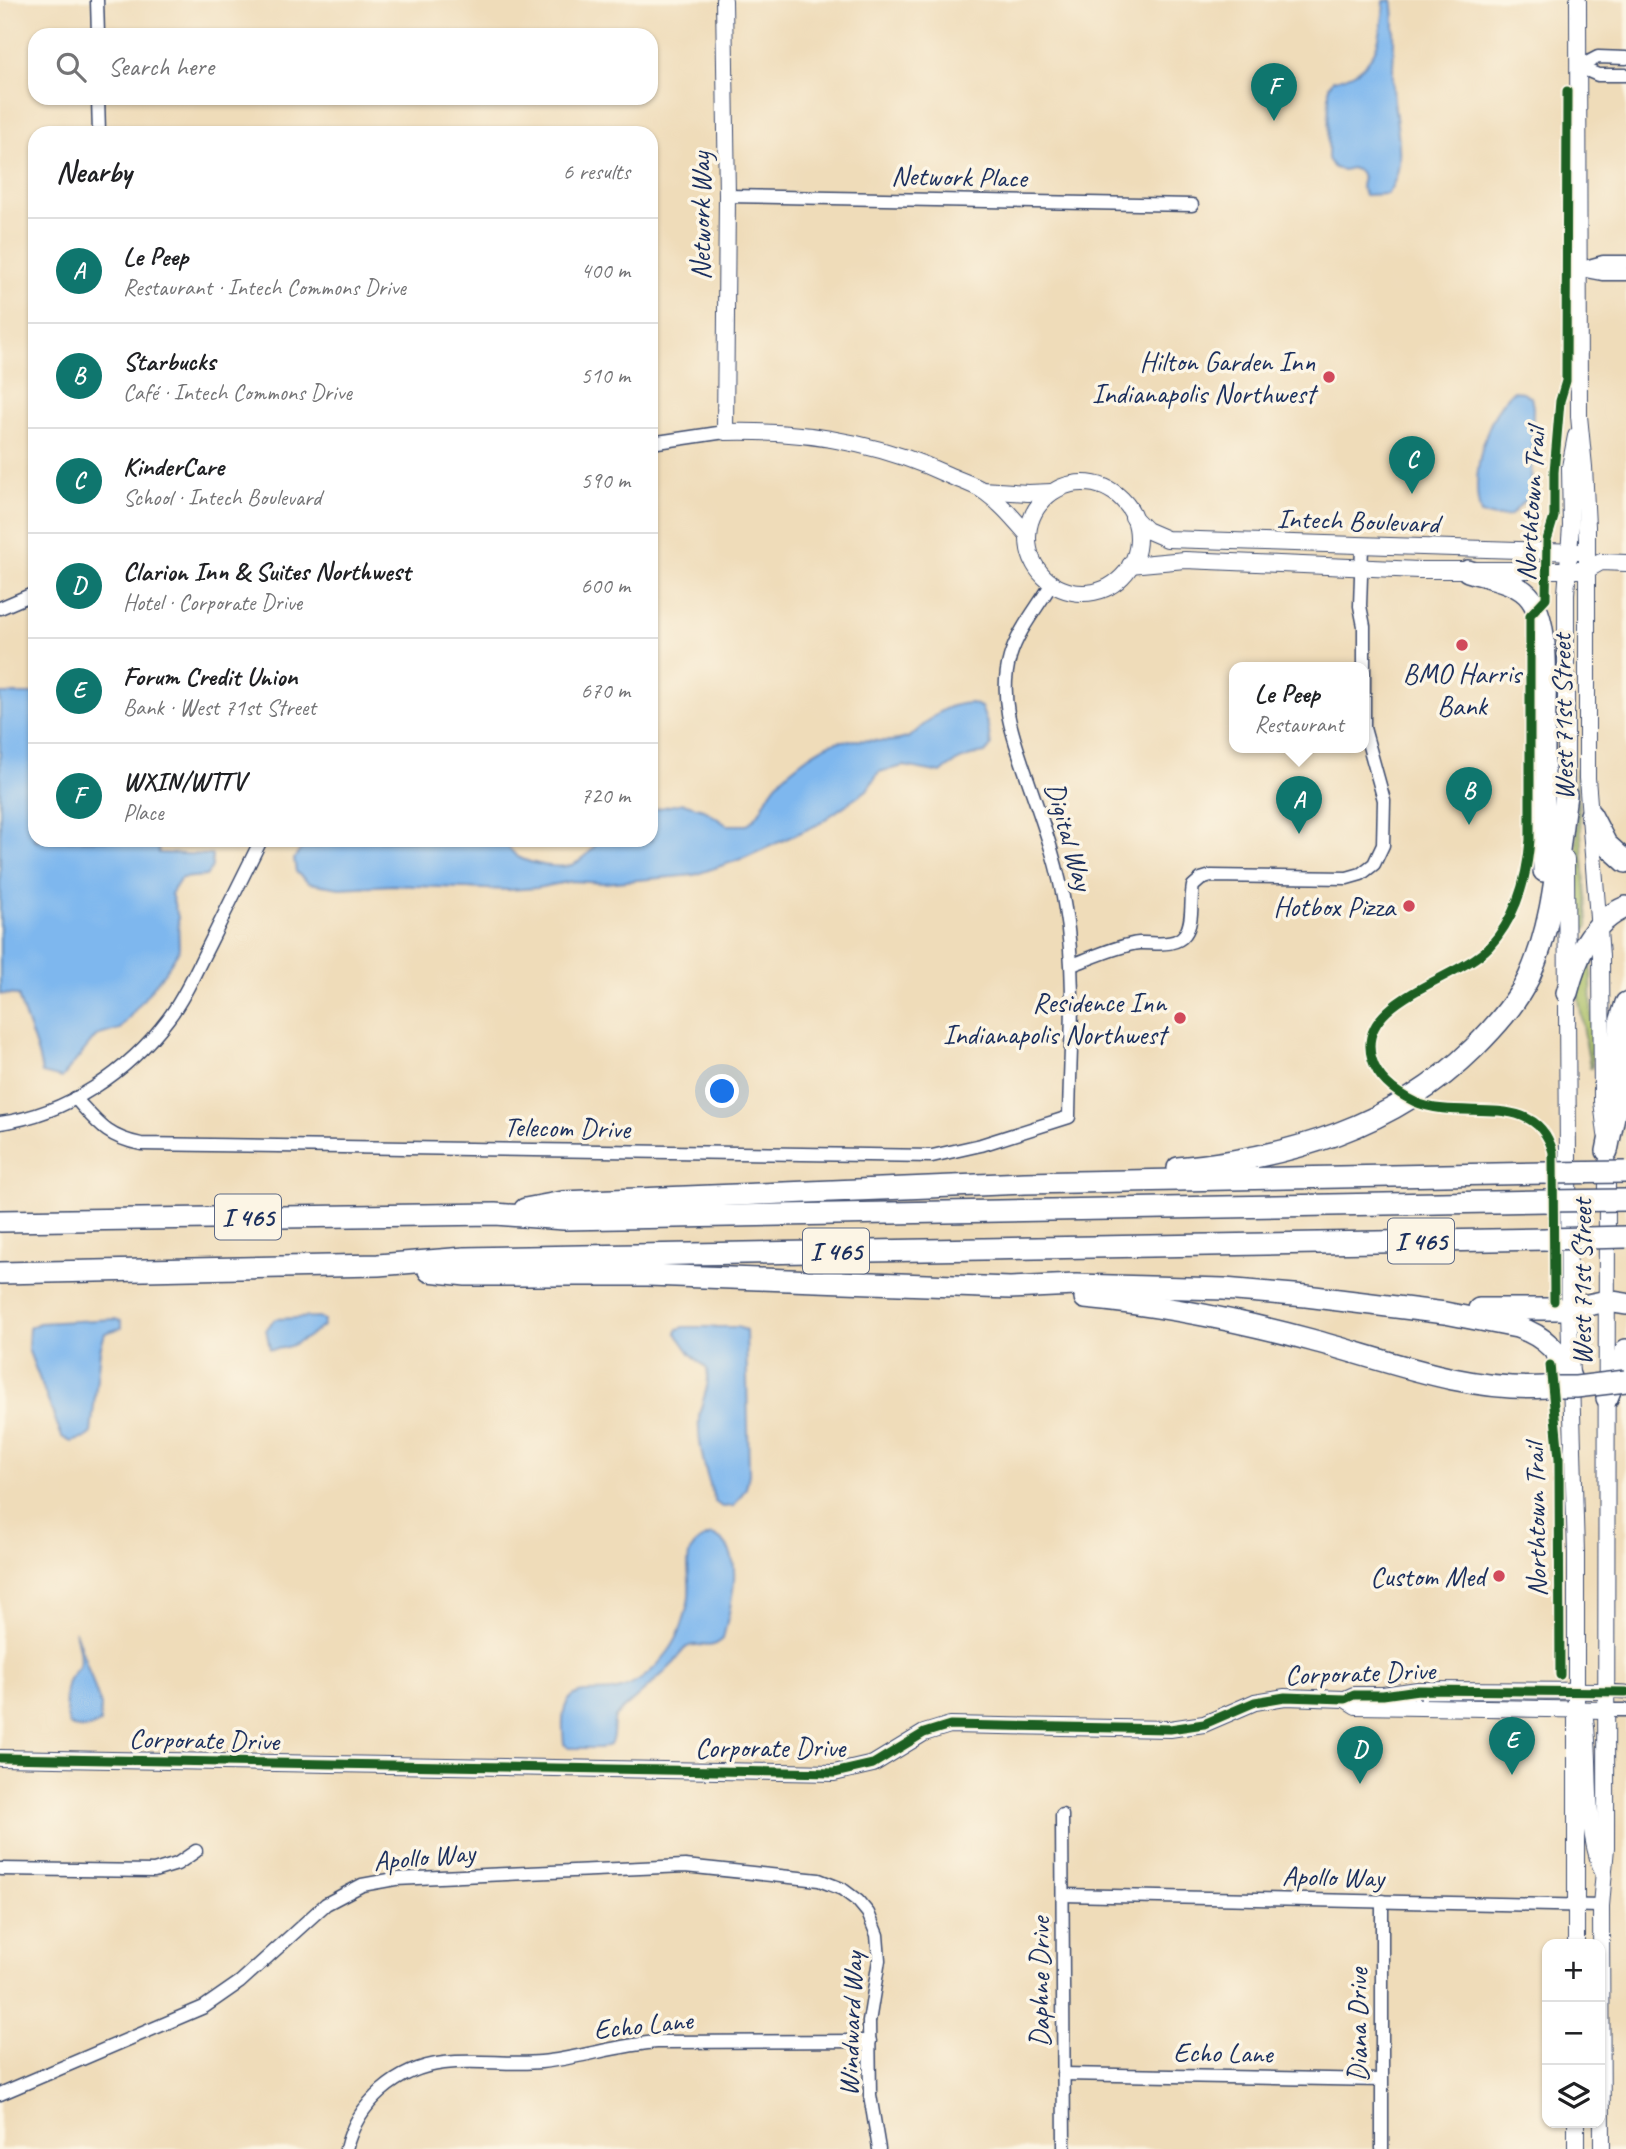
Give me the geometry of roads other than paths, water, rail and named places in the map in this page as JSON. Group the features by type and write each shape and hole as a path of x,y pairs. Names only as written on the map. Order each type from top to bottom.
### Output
{"highway":[{"path":"1468,571 1506,583 1527,594 1541,625 1545,661 1544,877 1541,912 1522,970 1489,1033"},
{"path":"1026,1183 1089,1174 1202,1166 1261,1157 1321,1140 1364,1124 1411,1099 1454,1067 1489,1033 1520,993 1543,939 1566,794"},
{"path":"1591,815 1606,844 1626,862"},
{"path":"1567,993 1580,952 1598,926 1626,907"},
{"path":"1608,1151 1617,1101 1620,1023 1626,1003"},
{"path":"495,1214 563,1202 1026,1183 1626,1172"},
{"name":"I 465","path":"0,1221 495,1214 564,1219 1626,1200"},
{"name":"I 465","path":"0,1273 378,1265 465,1258 1626,1237"},
{"path":"378,1265 466,1275 648,1275 1010,1288 1076,1286 1224,1289 1306,1296 1445,1313 1528,1330 1547,1342 1556,1352 1571,1380"},
{"path":"1010,1288 1227,1320 1464,1381 1502,1386 1545,1387 1576,1387 1626,1381"},
{"path":"1445,1313 1483,1309 1569,1309 1616,1303"},
{"path":"1608,1398 1626,1350"}],"street":[{"path":"97,0 98,28"},
{"name":"Network Way","path":"724,0 727,196 725,432"},
{"name":"West 71st Street","path":"1578,0 1579,416 1587,552 1594,566 1587,778 1602,1000 1602,1101 1608,1151 1616,1303 1608,1398 1606,1847 1602,1870 1601,2002"},
{"path":"1579,67 1598,57 1626,58"},
{"path":"1579,67 1598,75 1626,75"},
{"path":"98,105 99,126"},
{"name":"Network Place","path":"727,196 1192,205"},
{"path":"1578,269 1603,262 1626,262"},
{"path":"1578,269 1603,274 1626,274"},
{"name":"West 71st Street","path":"1576,1939 1580,1709 1576,1691 1576,1540 1569,1309 1566,794 1570,467 1579,416"},
{"path":"658,442 725,432 791,433 846,441 921,463 982,490 1007,510 1028,534"},
{"path":"982,490 1052,492 1076,483 1101,486 1122,499 1133,517 1137,543 1130,565 1113,583 1093,592 1072,592 1052,583 1041,573 1033,560 1028,534 1036,509 1052,492"},
{"name":"Intech Boulevard","path":"1133,517 1146,530 1167,540 1587,552"},
{"path":"1362,546 1360,606 1364,626 1364,662"},
{"name":"Intech Boulevard","path":"1130,565 1185,561 1468,571 1567,570 1626,563"},
{"name":"Digital Way","path":"1052,583 1012,651 1005,693 1010,726 1041,820 1062,896 1072,965 1069,1117"},
{"path":"0,608 28,596"},
{"path":"1072,965 1136,943 1164,943 1179,938 1185,933 1188,924 1193,886 1201,879 1212,876 1343,878 1354,877 1368,870 1378,859 1384,845 1384,800 1369,745"},
{"path":"1,1123 31,1117 75,1098 117,1071 144,1047 168,1019 185,993 258,847"},
{"name":"Telecom Drive","path":"75,1098 103,1129 120,1140 141,1144 285,1148 932,1156 981,1145 1069,1117"},
{"name":"Corporate Drive","path":"0,1758 834,1773 873,1764 923,1732 942,1726 1170,1729 1204,1724 1271,1698 1345,1699 1354,1695 1383,1695 1418,1690 1606,1691"},
{"path":"1606,1691 1626,1692"},
{"name":"Corporate Drive","path":"1345,1699 1356,1706 1606,1710"},
{"path":"1580,1709 1588,1740 1588,1814 1594,1848 1602,1870"},
{"path":"1606,1710 1626,1710"},
{"name":"Daphne Drive","path":"1062,1815 1064,2149"},
{"path":"0,1869 154,1871 177,1864 196,1851"},
{"name":"Apollo Way","path":"0,2094 204,2007 240,1982 326,1904 354,1889 382,1880 685,1866 824,1881 847,1891 862,1905"},
{"name":"Apollo Way","path":"1063,1895 1601,1906"},
{"name":"Diana Drive","path":"1382,1901 1382,2149"},
{"name":"Windward Way","path":"862,1905 874,1926 879,1950 870,2009 870,2095 879,2149"},
{"path":"1576,1905 1586,1920 1587,1939"},
{"name":"Echo Lane","path":"346,2149 360,2115 378,2093 399,2078 423,2067 447,2062 543,2062 643,2043 870,2041"},
{"name":"West 71st Street","path":"1601,2065 1602,2147"},
{"name":"Echo Lane","path":"1063,2074 1381,2080"},
{"path":"1576,2128 1576,2149"},
{"path":"1592,2128 1593,2136 1602,2147"}],"water":[{"path":"1392,0 1393,87 1399,144 1397,175 1387,194 1365,195 1361,186 1363,177 1359,171 1334,168 1328,159 1329,86 1333,80 1359,70 1368,62 1378,41 1384,1"},
{"path":"1513,391 1523,392 1531,397 1533,407 1531,484 1528,497 1510,516 1495,517 1481,514 1478,500 1478,466 1494,415"},
{"path":"0,694 28,694 28,847 158,847 159,853 212,855 212,868 206,876 181,878 171,894 178,917 179,950 165,972 120,1029 96,1036 62,1078 42,1073 18,995 0,994"},
{"path":"971,703 981,707 991,746 985,753 961,760 941,773 904,766 879,772 867,790 817,825 744,858 694,875 604,883 572,881 508,890 393,885 340,888 309,883 296,872 294,859 301,849 314,847 509,847 524,860 568,866 582,859 593,847 658,847 658,808 683,803 703,809 727,825 747,825 759,813 771,791 783,777 819,749 845,740 889,741 907,738 942,710"},
{"path":"319,1317 324,1320 323,1326 311,1335 291,1346 270,1349 266,1329 275,1319"},
{"path":"115,1319 121,1321 121,1328 105,1333 100,1350 91,1433 71,1442 62,1437 28,1349 29,1328 39,1323"},
{"path":"684,1327 737,1327 746,1330 749,1474 746,1488 734,1506 722,1507 715,1502 709,1482 699,1428 700,1411 708,1381 707,1369 690,1353 676,1333"},
{"path":"712,1535 724,1542 731,1553 734,1566 732,1597 723,1639 713,1645 691,1645 685,1648 675,1662 615,1717 610,1745 600,1748 569,1748 564,1744 563,1720 570,1698 585,1692 625,1688 652,1670 672,1647 681,1629 688,1603 689,1555 700,1540"},
{"path":"75,1631 101,1706 100,1723 92,1727 77,1728 69,1725 66,1708 67,1684 80,1661"}],"place":[{"name":"WXIN/WTTV","path":"1274,121"},
{"name":"Hilton Garden Inn Indianapolis Northwest","path":"1329,377"},
{"name":"KinderCare","path":"1412,494"},
{"name":"BMO Harris Bank","path":"1462,645"},
{"name":"Starbucks","path":"1469,825"},
{"name":"Le Peep","path":"1299,834"},
{"name":"Hotbox Pizza","path":"1409,906"},
{"name":"Residence Inn Indianapolis Northwest","path":"1180,1018"},
{"name":"Custom Med","path":"1499,1576"},
{"name":"Forum Credit Union","path":"1512,1775"},
{"name":"Clarion Inn & Suites Northwest","path":"1360,1784"}]}
